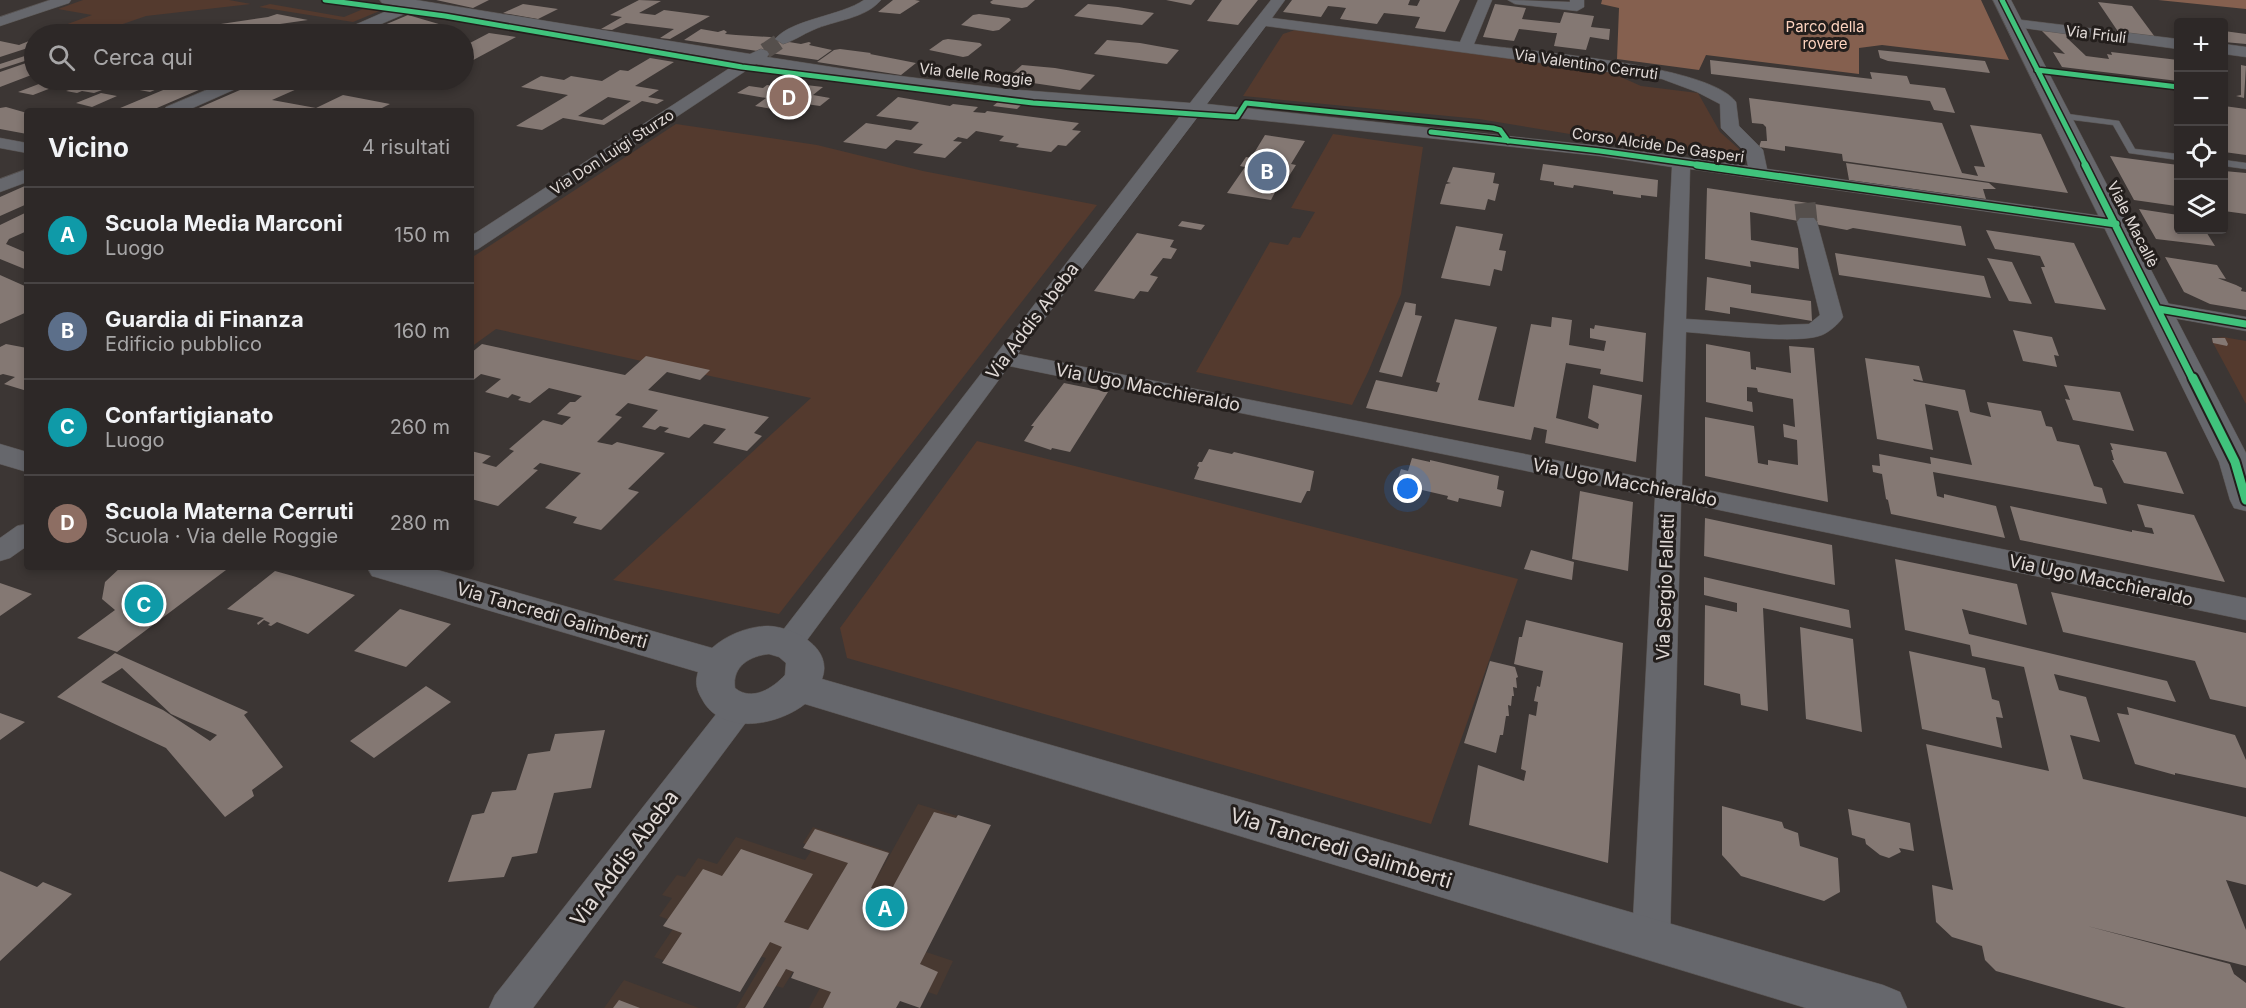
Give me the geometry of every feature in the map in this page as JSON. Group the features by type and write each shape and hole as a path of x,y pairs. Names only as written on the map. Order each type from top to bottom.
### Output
{"street":[{"path":"0,22 64,0"},
{"name":"Via delle Roggie","path":"387,0 419,2 759,55 851,75 1006,94 1195,108"},
{"path":"783,39 809,26 859,10 874,0"},
{"name":"Via Addis Abeba","path":"788,643 1278,0"},
{"path":"1465,48 1485,0"},
{"path":"1515,0 1577,4"},
{"name":"Viale Macallè","path":"2002,0 2240,470 2246,500"},
{"path":"369,24 419,2"},
{"name":"Via Valentino Cerruti","path":"1262,21 1658,73 1714,92 1728,102 1730,128 1754,150 1758,174"},
{"name":"Via Friuli","path":"2014,23 2174,43"},
{"path":"2228,50 2246,52"},
{"name":"Via Don Luigi Sturzo","path":"480,234 759,55"},
{"path":"179,108 220,90"},
{"name":"Corso Alcide De Gasperi","path":"1195,108 1424,130 1681,163 2116,224"},
{"path":"0,143 24,147"},
{"name":"Via Sergio Falletti","path":"1651,939 1681,163"},
{"path":"0,186 24,176"},
{"path":"1675,325 1779,332 1815,330 1832,317 1806,212 1803,180"},
{"path":"2159,309 2246,324"},
{"name":"Via Ugo Macchieraldo","path":"1003,358 2246,609"},
{"path":"0,454 24,461"},
{"path":"0,551 24,535"},
{"name":"Via Tancredi Galimberti","path":"394,570 720,663"},
{"path":"770,640 788,643 800,650 806,661 806,674 799,687 787,698 772,705 739,708 724,701 715,691 714,677 720,663 733,651 751,642 770,640"},
{"name":"Via Tancredi Galimberti","path":"799,687 1883,1008"},
{"name":"Via Addis Abeba","path":"509,1008 739,708"}],"lane":[{"path":"2061,116 2116,123 2132,151 2174,156"},
{"path":"2228,164 2246,166"}],"shaded area":[{"path":"83,0 229,0 251,4 146,16 123,24 68,24 92,15 58,9"},
{"path":"270,4 344,17 368,7 382,10 353,22 259,7"},
{"path":"1295,30 1605,70 1641,86 1698,93 1720,132 1739,149 1741,162 1479,119 1243,96 1283,34"},
{"path":"676,124 817,145 923,171 1097,205 779,614 613,580 811,398 496,329 474,345 474,256"},
{"path":"1333,134 1423,147 1401,294 1352,405 1196,372 1270,242 1288,245 1293,237 1300,238 1315,212 1291,208"},
{"path":"2223,337 2246,341 2246,404 2212,341"},
{"path":"977,441 1518,579 1431,824 847,658 840,628"},
{"path":"918,804 977,822 914,948 953,961 937,995 892,980 877,1008 809,1008 820,988 808,984 794,970 783,988 776,986 763,1008 736,1008 766,958 753,954 734,985 654,957 677,923 659,916 672,898 662,895 677,875 685,877 698,858 717,864 736,837 805,860 814,847 803,843 813,827 890,852 876,880"},
{"path":"624,980 699,1008 604,1008"}],"green space":[{"name":"Parco della rovere","path":"1602,0 1981,0 2009,60 1882,45 1859,48 1859,74 1706,55 1699,70 1617,59 1619,8 1601,4"},
{"path":"2158,0 2246,0 2246,9"}],"building":[{"path":"436,0 489,0 473,8"},
{"path":"639,0 661,1 639,13 655,15 664,10 710,16 670,39 660,38 674,29 626,23 612,30 601,29 622,17 610,15"},
{"path":"893,0 920,1 900,14 878,12"},
{"path":"993,0 1035,0 1022,8 992,4 990,2"},
{"path":"1166,0 1195,0 1191,5"},
{"path":"1222,0 1258,0 1238,25 1207,21"},
{"path":"1292,0 1410,0 1408,5 1417,6 1420,0 1460,0 1445,32 1415,28 1420,17 1384,13 1377,24 1340,19 1346,8 1328,6 1321,17 1283,12"},
{"path":"2098,2 2132,6 2155,37 2119,33"},
{"path":"523,4 558,9 538,19 503,13"},
{"path":"1088,4 1154,13 1142,25 1074,16"},
{"path":"1495,4 1526,8 1522,19 1560,23 1564,12 1594,16 1591,27 1610,29 1609,40 1590,37 1586,50 1554,46 1557,33 1519,29 1514,41 1483,37"},
{"path":"277,14 308,20 280,24 221,24"},
{"path":"408,15 439,24 387,24"},
{"path":"973,15 1011,20 999,30 993,31 961,25"},
{"path":"701,29 718,32 724,30 727,32 725,34 770,37 801,44 809,42 811,43 809,45 832,50 818,60 684,40"},
{"path":"2042,31 2068,32 2073,37 2066,37 2086,56 2109,59 2107,54 2112,55 2111,52 2174,60 2174,81 2062,67 2053,52 2065,54"},
{"path":"2228,32 2246,34 2246,44 2228,42"},
{"path":"489,33 516,37 474,60 474,41"},
{"path":"948,39 982,45 968,56 963,57 929,50"},
{"path":"1107,40 1179,50 1167,64 1094,54"},
{"path":"0,41 19,45 24,43 24,49 0,57"},
{"path":"840,49 916,63 901,75 817,62 834,50"},
{"path":"1878,50 1985,61 1990,73 1888,61 1880,58"},
{"path":"24,56 24,61 0,69 0,64"},
{"path":"650,58 674,62 635,86 659,90 648,97 664,100 657,104 642,101 604,125 563,118 542,130 516,126 568,95 521,87 541,76 564,80 571,76 602,81 620,70 628,71","holes":["608,97 631,101 602,120 578,116"]},
{"path":"1710,60 1872,79 1870,72 1907,76 1910,84 1945,88 1955,113 1934,110 1930,101 1711,74"},
{"path":"24,64 24,78 0,87 0,72"},
{"path":"1022,65 1095,75 1080,90 1006,79"},
{"path":"2241,65 2246,66 2244,98 2236,96 2241,95"},
{"path":"767,85 799,90 806,85 823,87 813,95 830,98 820,106 785,101 773,109 755,106 766,98 737,93 749,86 763,88"},
{"path":"24,90 46,90 33,95 18,92"},
{"path":"69,90 102,90 94,93 66,91"},
{"path":"163,90 199,90 157,108 120,108"},
{"path":"240,90 295,90 272,100 316,108 199,108"},
{"path":"101,93 117,96 92,107 76,103"},
{"path":"343,95 390,104 382,108 316,108"},
{"path":"898,97 950,106 953,104 978,107 973,112 985,113 987,111 1079,123 1072,130 1081,131 1066,146 1058,145 1051,152 1016,147 1019,144 999,141 1004,136 976,131 967,139 958,137 953,141 962,142 945,158 913,153 923,144 896,140 886,149 843,142 866,123 911,130 919,122 876,116"},
{"path":"1749,98 1942,123 1962,173 1978,176 1974,166 1985,167 1970,125 2041,134 2068,193 1843,161 1842,154 1785,146 1785,151 1759,147 1761,141 1767,141 1766,127 1763,124 1752,123"},
{"path":"999,101 1022,104 1017,109 993,106"},
{"path":"6,107 24,112 24,133 0,129 0,108"},
{"path":"2228,107 2246,109 2246,155 2228,153"},
{"path":"1265,135 1305,141 1291,164 1296,165 1289,176 1284,175 1271,200 1227,193 1245,167 1240,166 1246,157 1251,158"},
{"path":"2110,156 2174,164 2174,206 2134,200"},
{"path":"1846,163 1989,183 1996,189 1983,189 1986,199 1849,180"},
{"path":"1543,164 1658,180 1657,197 1641,195 1641,198 1574,185 1573,188 1554,185 1554,182 1540,180"},
{"path":"1453,167 1495,173 1493,183 1499,184 1495,201 1488,199 1485,210 1440,204 1446,184 1451,183 1447,182"},
{"path":"2228,171 2246,173 2246,214 2228,212"},
{"path":"24,186 24,205 0,216 0,197"},
{"path":"1707,188 1961,226 1966,246 1853,228 1847,230 1750,212 1751,240 1798,248 1799,269 1750,261 1751,267 1705,259"},
{"path":"2139,209 2174,214 2174,234 2208,234 2215,246 2156,239"},
{"path":"24,213 24,232 9,239 6,244 24,252 24,269 0,259 0,225"},
{"path":"1182,221 1205,225 1201,230 1178,226"},
{"path":"1456,226 1503,234 1499,250 1506,251 1502,271 1494,269 1490,286 1441,278"},
{"path":"1986,230 2074,243 2106,310 2055,303 2041,267 2045,267 2040,256 1995,249"},
{"path":"1137,233 1174,240 1170,247 1177,249 1171,259 1163,258 1150,275 1158,277 1148,292 1140,291 1134,299 1094,291"},
{"path":"1835,253 1984,276 1991,298 1839,275"},
{"path":"2165,257 2217,265 2226,279 2218,278 2246,292 2246,310 2210,304 2184,292"},
{"path":"1987,258 2012,262 2032,304 2009,301"},
{"path":"0,275 24,286 24,313 0,324"},
{"path":"1707,277 1751,285 1751,293 1811,301 1812,321 1730,307 1730,314 1705,310"},
{"path":"1405,302 1416,304 1415,315 1422,316 1402,377 1379,372"},
{"path":"1552,317 1572,320 1569,345 1604,351 1606,341 1590,338 1590,328 1594,329 1595,325 1646,333 1643,382 1600,374 1601,369 1566,363 1556,418 1598,429 1599,424 1588,418 1593,385 1642,395 1636,462 1545,443 1547,430 1534,427 1531,440 1366,408 1376,380 1437,392 1440,383 1436,382 1455,319 1497,327 1478,400 1514,407 1531,324 1551,327"},
{"path":"2013,330 2052,337 2059,356 2054,355 2057,367 2023,361"},
{"path":"2212,338 2225,338 2228,344 2227,346 2213,343"},
{"path":"6,344 24,347 24,390 4,384 15,377 0,375 0,347"},
{"path":"482,344 625,375 646,356 710,370 700,380 667,372 648,390 769,417 754,433 762,436 747,451 713,443 726,429 704,424 689,438 664,432 669,428 660,426 655,430 642,427 658,410 628,403 615,415 622,417 597,442 612,445 617,442 665,453 628,489 639,492 601,530 573,523 577,517 545,508 581,473 540,463 533,469 538,470 498,506 474,500 474,452 491,456 482,463 496,467 514,451 509,449 543,420 562,425 571,417 557,414 570,402 575,402 582,396 549,388 530,403 518,400 521,397 512,394 508,398 485,392 501,379 481,374 474,380 474,351"},
{"path":"1706,344 1750,352 1751,369 1756,370 1756,367 1791,373 1789,346 1814,348 1828,502 1705,476 1705,417 1754,426 1758,463 1768,465 1768,460 1798,465 1797,440 1784,437 1783,424 1795,427 1793,399 1758,392 1757,388 1747,387 1747,401 1752,402 1753,412 1706,402"},
{"path":"1865,358 1919,366 1923,381 1913,379 1914,381 1965,390 1970,412 1991,417 1987,402 2041,411 2046,426 2052,427 2057,441 2079,445 2094,486 2102,488 2107,504 1933,472 1937,496 1944,498 1944,494 1996,506 2005,538 1891,514 1882,474 1873,472 1872,465 1880,466 1879,454 1931,464 1930,457 1972,465 1958,411 1925,404 1933,450 1877,439"},
{"path":"1064,383 1108,392 1070,452 1052,448 1051,450 1024,441 1034,426 1031,426"},
{"path":"2064,385 2120,392 2134,431 2073,420 2065,399 2070,400"},
{"path":"2110,443 2166,452 2184,494 2124,483 2112,460 2114,460 2111,450 2113,450"},
{"path":"1209,449 1232,454 1234,452 1314,471 1310,491 1307,491 1301,503 1194,479 1199,462 1202,462"},
{"path":"1412,458 1499,476 1497,489 1504,491 1501,507 1459,498 1458,502 1447,499 1448,496 1396,484 1401,469 1408,471"},
{"path":"1580,491 1633,502 1628,571 1572,559"},
{"path":"2137,504 2194,515 2225,582 2020,540 2010,506 2132,532 2132,530 2154,534 2152,528 2145,527"},
{"path":"1705,518 1832,545 1835,585 1704,556"},
{"path":"1531,550 1574,562 1572,580 1524,569"},
{"path":"1895,559 2017,584 2027,625 1962,609 1969,634 2167,681 2176,702 2054,674 2059,690 2086,697 2100,742 2070,735 2083,779 2246,817 2246,885 2226,880 2246,930 2246,966 2087,926 2230,964 2234,974 2246,983 2246,1008 2126,1008 1996,971 1985,960 1982,946 1952,937 1936,922 1932,885 1953,890 1926,744 2049,771 2024,667 1972,656 1970,645 1905,630"},
{"path":"118,570 226,570 117,652 77,638 115,610 102,599 105,582"},
{"path":"275,571 355,595 308,634 277,622 271,626 264,620 258,625 257,623 264,618 227,609"},
{"path":"1704,577 1849,610 1851,628 1763,608 1768,711 1741,705 1740,694 1704,685 1705,605 1737,612 1737,603 1704,595"},
{"path":"0,583 32,594 0,616"},
{"path":"2051,592 2246,633 2246,707 2210,699 2195,661 2063,632"},
{"path":"400,609 451,624 406,667 354,651"},
{"path":"1526,620 1623,643 1608,863 1469,825 1478,765 1524,781 1526,771 1521,769 1529,714 1536,716 1538,702 1534,701 1543,671 1514,664 1519,637 1522,637"},
{"path":"1800,627 1853,639 1862,732 1806,719"},
{"path":"1909,651 1985,668 1992,699 1999,701 2003,718 1996,717 2002,748 1922,729"},
{"path":"115,653 248,712 244,715 283,767 252,790 254,796 225,817 166,748 57,697","holes":["122,668 171,714 217,735 210,741 163,710 101,682"]},
{"path":"1490,661 1515,667 1518,677 1516,678 1517,688 1513,687 1514,696 1512,696 1511,706 1508,705 1509,716 1506,716 1503,735 1500,735 1496,753 1464,743"},
{"path":"426,686 451,702 374,758 350,741"},
{"path":"2127,707 2235,735 2246,760 2246,788 2175,773 2175,775 2135,764 2117,713 2129,715"},
{"path":"0,713 25,722 0,740"},
{"path":"605,730 591,788 554,793 537,853 512,857 504,877 448,882 472,815 484,813 492,792 516,790 528,754 550,751 555,734"},
{"path":"1722,806 1782,822 1784,828 1798,833 1800,846 1838,858 1840,892 1824,901 1741,876 1722,855"},
{"path":"1848,809 1910,823 1914,851 1899,848 1901,852 1889,858 1880,855 1866,844 1865,839 1852,835"},
{"path":"934,812 956,818 958,815 991,825 920,964 938,972 920,1008 900,1001 896,1008 823,1008 831,992 791,978 794,972 786,969 763,1008 745,1008 782,947 770,942 740,992 662,963 682,933 663,926 703,869 722,876 741,849 813,874 784,922 808,930 848,863 803,848 815,829 889,853 871,888 889,894"},
{"path":"0,871 37,887 43,882 72,894 0,961"},
{"path":"619,1000 640,1008 613,1008"}],"tunnel":[{"path":"765,51 783,39"},
{"path":"1805,203 1807,222"}],"cycle path":[{"path":"325,0 445,16 742,67 1033,103 1237,117 1246,103 1493,128 1500,130 1508,141"},
{"path":"2002,0 2235,462 2246,500"},
{"path":"2037,70 2174,87"},
{"path":"1431,132 1600,151 2116,224"},
{"path":"2159,309 2246,324"}],"place":[{"name":"Scuola Materna Cerruti","path":"789,97"},
{"name":"Guardia di Finanza","path":"1267,171"},
{"name":"Confartigianato","path":"144,604"},
{"name":"Scuola Media Marconi","path":"885,908"}]}
